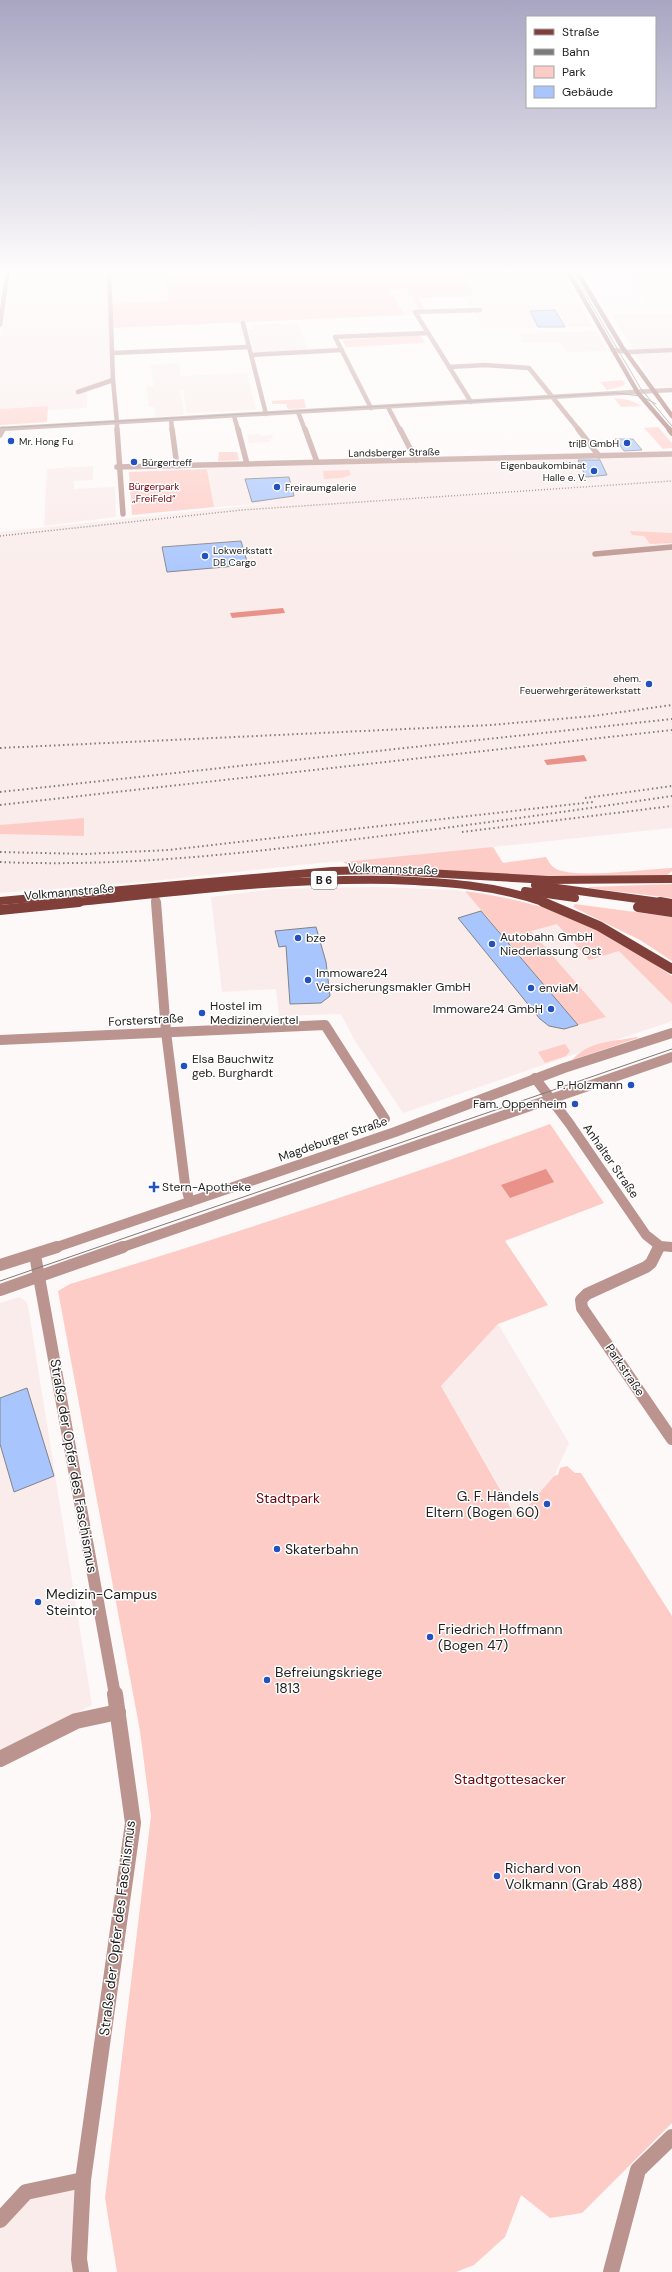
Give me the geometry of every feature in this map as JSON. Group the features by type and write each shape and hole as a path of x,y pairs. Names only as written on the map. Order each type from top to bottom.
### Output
{"main road":[{"path":"628,376 638,393 672,433"},
{"path":"642,376 672,416"},
{"name":"Volkmannstraße","path":"0,900 332,871 375,870 490,878"},
{"path":"490,878 591,881 672,879"},
{"name":"B 6","path":"490,878 624,899 672,904"},
{"name":"Volkmannstraße","path":"0,910 155,896 275,883 334,879 423,882 493,889 537,900 582,916 614,932 672,969"},
{"path":"493,889 672,912"}],"street":[{"path":"113,376 123,514"},
{"path":"256,376 266,414"},
{"path":"355,376 371,408"},
{"path":"455,376 471,402"},
{"path":"536,376 599,456"},
{"path":"78,392 113,380"},
{"path":"0,435 2,429 672,390"},
{"path":"388,407 416,460"},
{"path":"298,412 317,462"},
{"path":"234,416 247,464"},
{"path":"171,420 177,466"},
{"name":"Landsberger Straße","path":"119,467 672,454"},
{"path":"595,554 672,547"},
{"path":"155,896 166,1032 185,1184 190,1202"},
{"name":"Forsterstraße","path":"0,1040 325,1025 385,1119"},
{"name":"Magdeburger Straße","path":"0,1265 35,1255 190,1202 466,1106 535,1078 643,1041 672,1033"},
{"path":"0,1290 672,1058"},
{"name":"Anhalter Straße","path":"535,1078 646,1235 660,1246"},
{"path":"660,1246 672,1247"},
{"name":"Parkstraße","path":"660,1246 651,1263 646,1267 587,1294 581,1300 582,1308 672,1439"},
{"name":"Straße der Opfer des Faschismus","path":"35,1255 118,1712 133,1824 83,2180 79,2259 81,2272"},
{"path":"0,1759 76,1721 118,1712"},
{"path":"611,2272 615,2250 638,2170 672,2137"},
{"path":"0,2220 26,2192 83,2180"}],"shaded area":[{"path":"0,376 113,376 113,381 87,389 87,408 48,410 48,406 0,409"},
{"path":"152,376 248,376 256,410 187,413 183,390 180,390 184,415 156,417 154,407 149,407 146,386 154,386"},
{"path":"648,376 672,376 672,387 654,386"},
{"path":"259,434 260,436 272,435 273,439 270,439 270,442 249,443 247,435"},
{"path":"672,454 672,828 493,847 463,854 319,863 144,882 0,893 0,532 282,502 214,507 207,467"},
{"path":"93,466 93,480 74,481 74,489 115,487 116,517 44,526 47,469"},
{"path":"283,608 285,613 232,618 230,613"},
{"path":"584,755 587,761 547,765 544,760"},
{"path":"374,887 456,890 527,907 616,946 672,1002 672,1021 403,1113 355,1041 341,1014 279,1016 276,989 222,992 211,897 273,889"},
{"path":"546,1169 554,1182 510,1198 501,1185"},
{"name":"Medizin-Campus Steintor","path":"19,1297 26,1301 28,1306 92,1705 0,1753 0,1303"},
{"path":"498,1324 569,1443 554,1476 518,1519 441,1386"},
{"path":"83,2180 81,2272 0,2272 0,2220 26,2192"}],"green space":[{"path":"622,380 625,383 623,386 607,390 600,382"},
{"path":"614,398 629,400 642,406 621,407"},
{"path":"304,399 306,408 288,409 286,404 272,404 272,401"},
{"path":"48,406 47,422 0,425 0,409"},
{"path":"658,427 672,443 672,448 663,449 644,428"},
{"path":"219,452 237,452 239,460 218,461"},
{"name":"Bürgerpark „FreiFeld“","path":"207,469 214,507 132,515 129,472"},
{"path":"349,470 351,475 342,478 324,479 323,471"},
{"path":"630,531 672,533 672,543 650,544 644,536 632,535"},
{"path":"84,818 84,836 0,834 0,825"},
{"path":"493,847 503,863 546,857 554,868 566,872 612,873 672,868 672,871 665,877 493,875 381,866 350,866 343,862"},
{"path":"672,884 672,898 588,888 589,887"},
{"path":"465,891 498,896 531,904 579,921 604,933 672,976 672,1004 619,951 589,960 557,924 531,931 606,1017 578,1025"},
{"path":"575,904 672,917 672,961 640,940 573,907"},
{"path":"638,1038 572,1060 579,1053 594,1045"},
{"path":"565,1044 570,1051 566,1056 545,1063 538,1052"},
{"name":"Stadtpark","path":"550,1124 604,1203 505,1241 548,1305 498,1324 441,1386 517,1519 554,1476 558,1475 560,1468 567,1466 575,1473 581,1473 672,1616 672,2123 582,2213 550,2218 521,2195 505,2237 474,2265 456,2272 117,2272 105,2198 151,1816 140,1731 58,1291 70,1284 431,1167"}],"building":[{"name":"tri|B GmbH","path":"615,439 633,439 642,450 624,451"},
{"name":"Eigenbaukombinat Halle e. V.","path":"578,460 600,460 607,475 586,477"},
{"name":"Freiraumgalerie","path":"289,477 294,496 252,502 245,479"},
{"name":"Lokwerkstatt DB Cargo","path":"241,541 248,565 167,572 162,547"},
{"name":"enviaM","path":"481,911 578,1025 564,1029 549,1026 540,1019 458,918"},
{"path":"316,927 326,962 330,996 321,1003 290,1004 286,946 279,947 275,931"},
{"path":"27,1388 54,1476 14,1492 0,1444 0,1398"}],"tram line":[{"path":"633,376 641,389 652,402"},
{"path":"0,428 615,393 641,396 652,402"},
{"path":"652,402 656,404"},
{"path":"652,402 672,426"},
{"path":"0,1281 672,1049"}],"railway":[{"path":"0,536 242,510 672,481"},
{"path":"0,748 491,725 593,716 672,705"},
{"path":"0,792 672,719"},
{"path":"0,805 672,730"},
{"path":"585,798 672,786"},
{"path":"0,862 87,863 218,855 430,830 672,796"},
{"path":"0,852 86,854 168,850 593,802"},
{"path":"462,832 672,806"}],"place":[{"name":"Mr. Hong Fu","path":"11,441"},
{"name":"tri|B GmbH","path":"627,443"},
{"name":"Bürgertreff","path":"134,462"},
{"name":"Eigenbaukombinat Halle e. V.","path":"594,471"},
{"name":"Freiraumgalerie","path":"277,487"},
{"name":"Lokwerkstatt DB Cargo","path":"205,556"},
{"name":"ehem. Feuerwehrgerätewerkstatt","path":"649,684"},
{"name":"bze","path":"298,938"},
{"name":"Autobahn GmbH Niederlassung Ost","path":"492,944"},
{"name":"Immoware24 Versicherungsmakler GmbH","path":"308,980"},
{"name":"enviaM","path":"531,988"},
{"name":"Immoware24 GmbH","path":"551,1009"},
{"name":"Hostel im Medizinerviertel","path":"202,1013"},
{"name":"Elsa Bauchwitz geb. Burghardt","path":"184,1066"},
{"name":"P. Holzmann","path":"631,1085"},
{"name":"Fam. Oppenheim","path":"575,1104"},
{"name":"Stern-Apotheke","path":"154,1187"},
{"name":"G. F. Händels Eltern (Bogen 60)","path":"547,1504"},
{"name":"Skaterbahn","path":"277,1549"},
{"name":"Medizin-Campus Steintor","path":"38,1602"},
{"name":"Friedrich Hoffmann (Bogen 47)","path":"430,1637"},
{"name":"Befreiungskriege 1813","path":"267,1680"},
{"name":"Richard von Volkmann (Grab 488)","path":"497,1876"}],"park label":[{"name":"Stadtgottesacker","path":"510,1779"}]}
